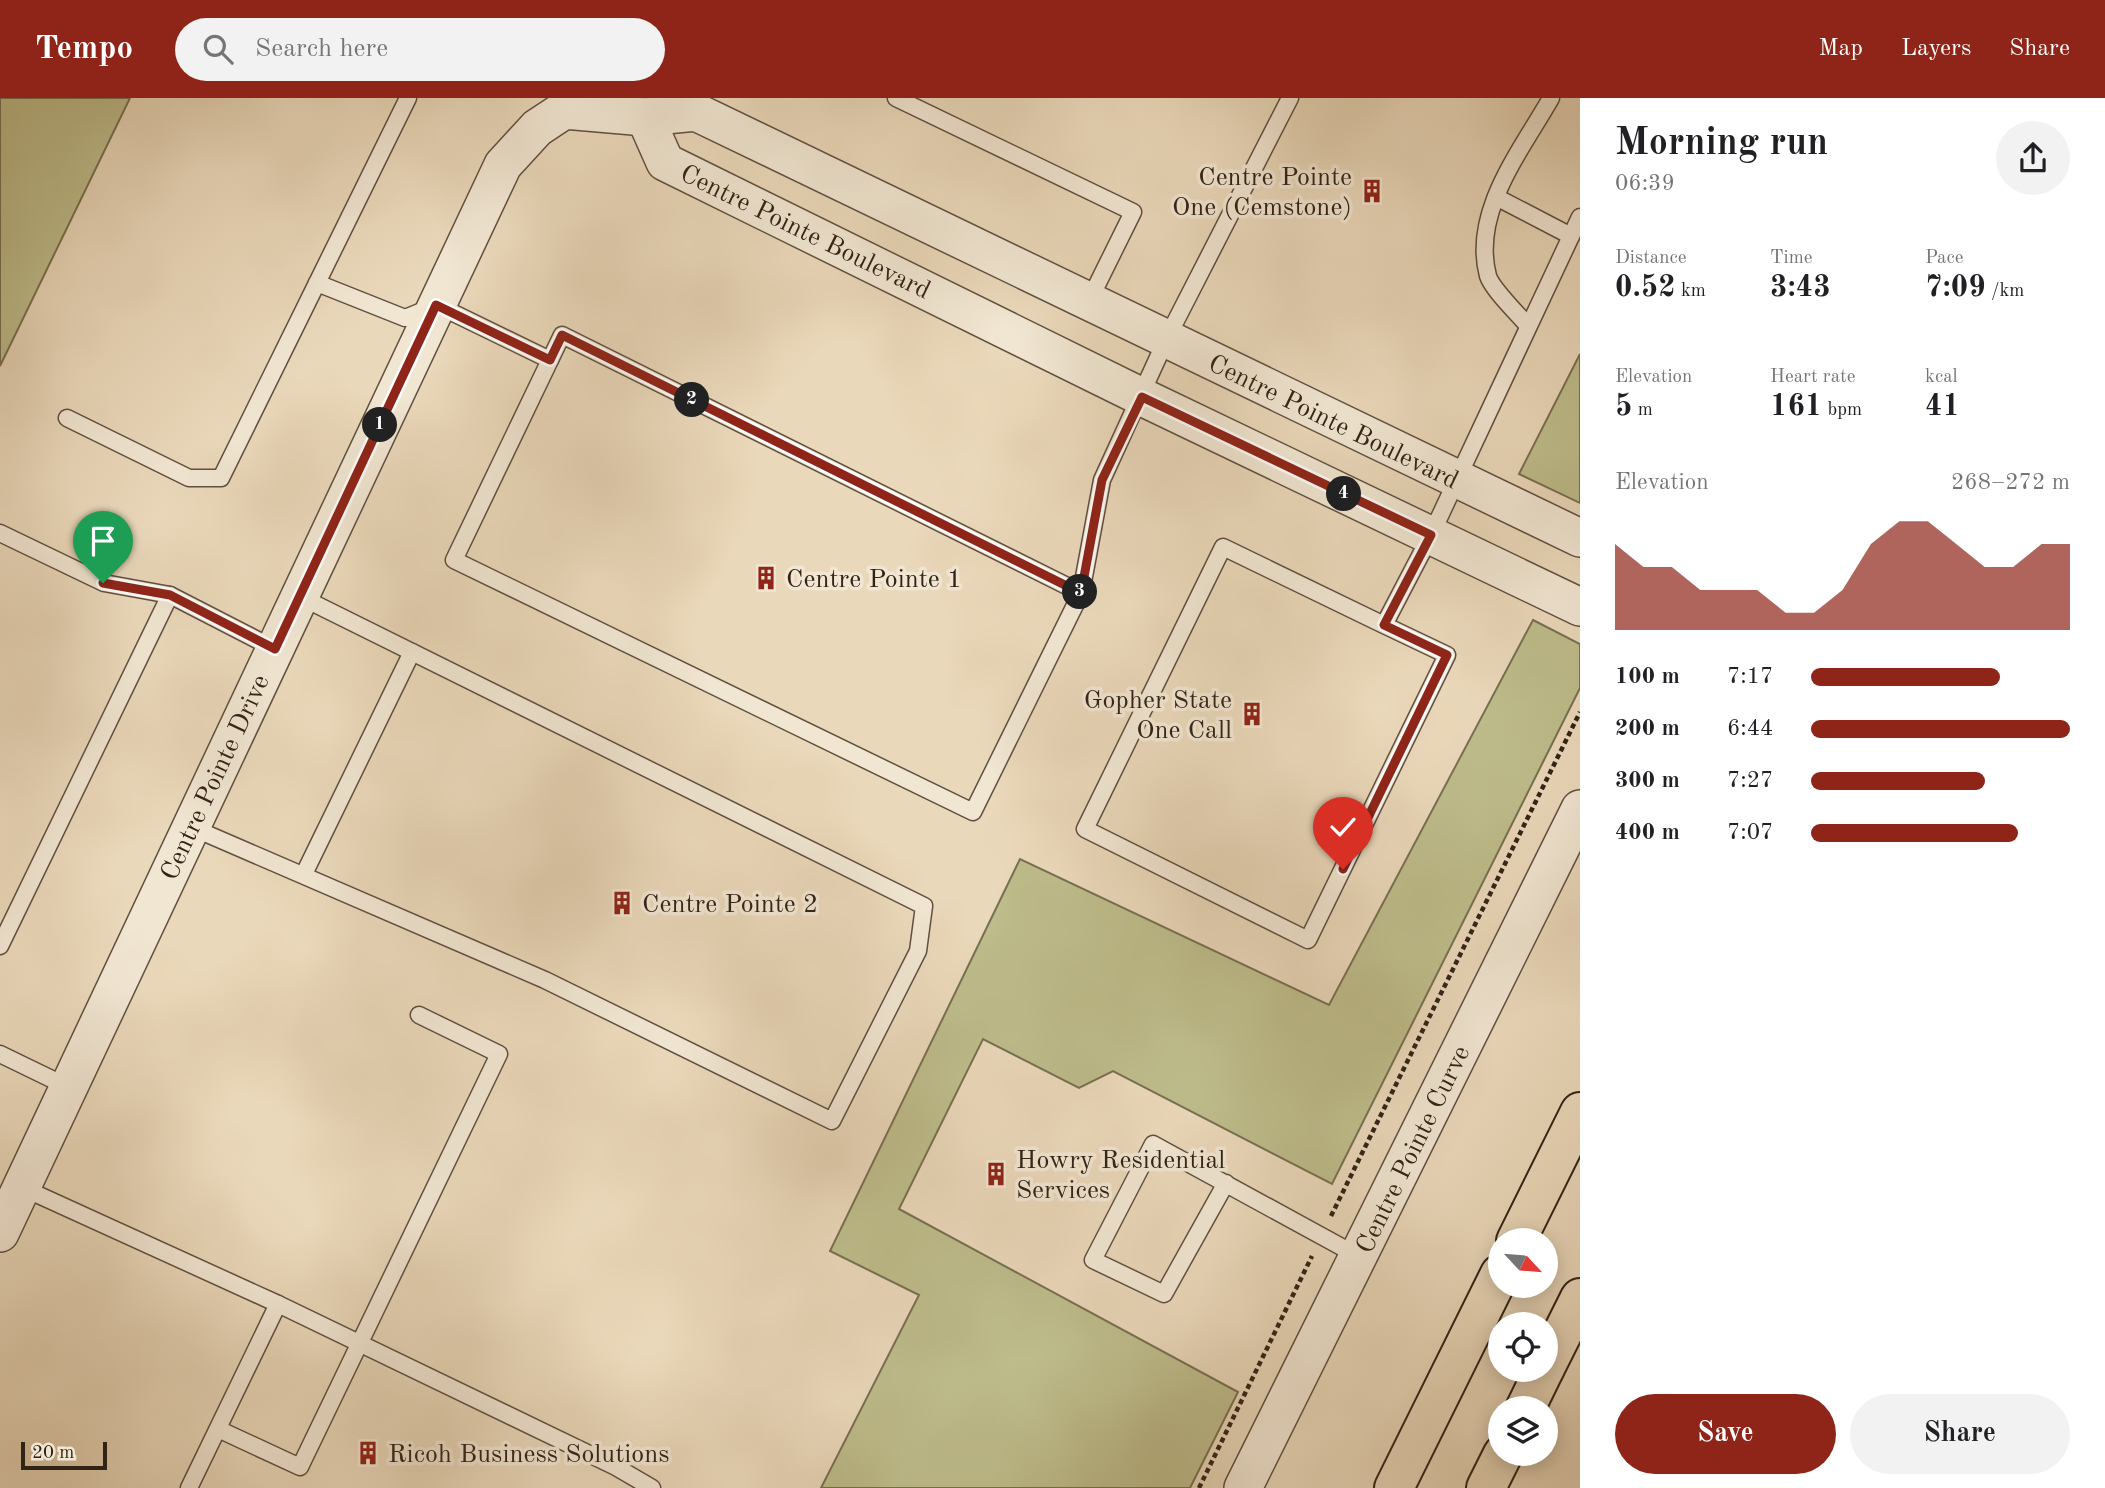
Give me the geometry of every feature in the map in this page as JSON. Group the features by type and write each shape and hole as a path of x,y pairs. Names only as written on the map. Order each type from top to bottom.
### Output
{"highway":[{"path":"1522,1228 1580,1112"},
{"path":"1394,1488 1488,1298"},
{"path":"1558,1343 1580,1298"},
{"path":"1486,1488 1497,1466"}],"street":[{"name":"Centre Pointe Drive","path":"0,1233 503,165 537,128 564,110 645,117"},
{"name":"Centre Pointe Boulevard","path":"1580,538 696,112 645,117 665,162 1142,397 1580,607"},
{"name":"Centre Pointe Curve","path":"1243,1488 1580,809"}],"lane":[{"path":"68,418 189,478 221,478 408,98"},
{"path":"896,98 1133,212 1088,303"},
{"path":"1081,593 562,335 454,560 973,812 1081,593 1102,480 1166,340 1290,98"},
{"path":"1528,326 1489,278 1484,235 1496,197 1551,98"},
{"path":"1496,197 1571,236"},
{"path":"1384,625 1431,535 1580,216"},
{"path":"317,283 405,318 436,305 550,360"},
{"path":"0,533 103,583 170,595 275,649"},
{"path":"1223,547 1384,625 1447,655 1308,940 1085,829 1223,547"},
{"path":"0,946 170,595"},
{"path":"191,827 545,980 832,1121 918,951 924,906 299,596"},
{"path":"304,874 412,652"},
{"path":"218,1429 300,1466 499,1054 418,1015"},
{"path":"0,1054 68,1087"},
{"path":"1226,1183 1164,1294 1093,1260 1153,1144 1323,1234 1358,1255"},
{"path":"21,1187 359,1342 616,1467 652,1488"},
{"path":"189,1488 278,1304"}],"path":[{"path":"1199,1488 1580,712"}],"shaded area":[{"path":"0,98 130,98 0,366"},
{"path":"1580,354 1580,503 1519,474"},
{"path":"1533,620 1580,644 1580,688 1332,1184 1113,1071 1079,1088 983,1039 899,1209 1238,1392 1190,1488 821,1488 919,1295 830,1251 1020,859 1329,1005"}],"place":[{"name":"Centre Pointe One (Cemstone)","path":"1372,191"},
{"name":"Centre Pointe 1","path":"766,578"},
{"name":"Gopher State One Call","path":"1252,714"},
{"name":"Centre Pointe 2","path":"622,903"},
{"name":"Howry Residential Services","path":"996,1174"},
{"name":"Ricoh Business Solutions","path":"368,1453"}],"route":[{"path":"103,583 170,595 275,649 436,305 550,360 562,335 1081,593 1102,480 1142,397 1431,535 1384,625 1447,655 1343,869"}]}
